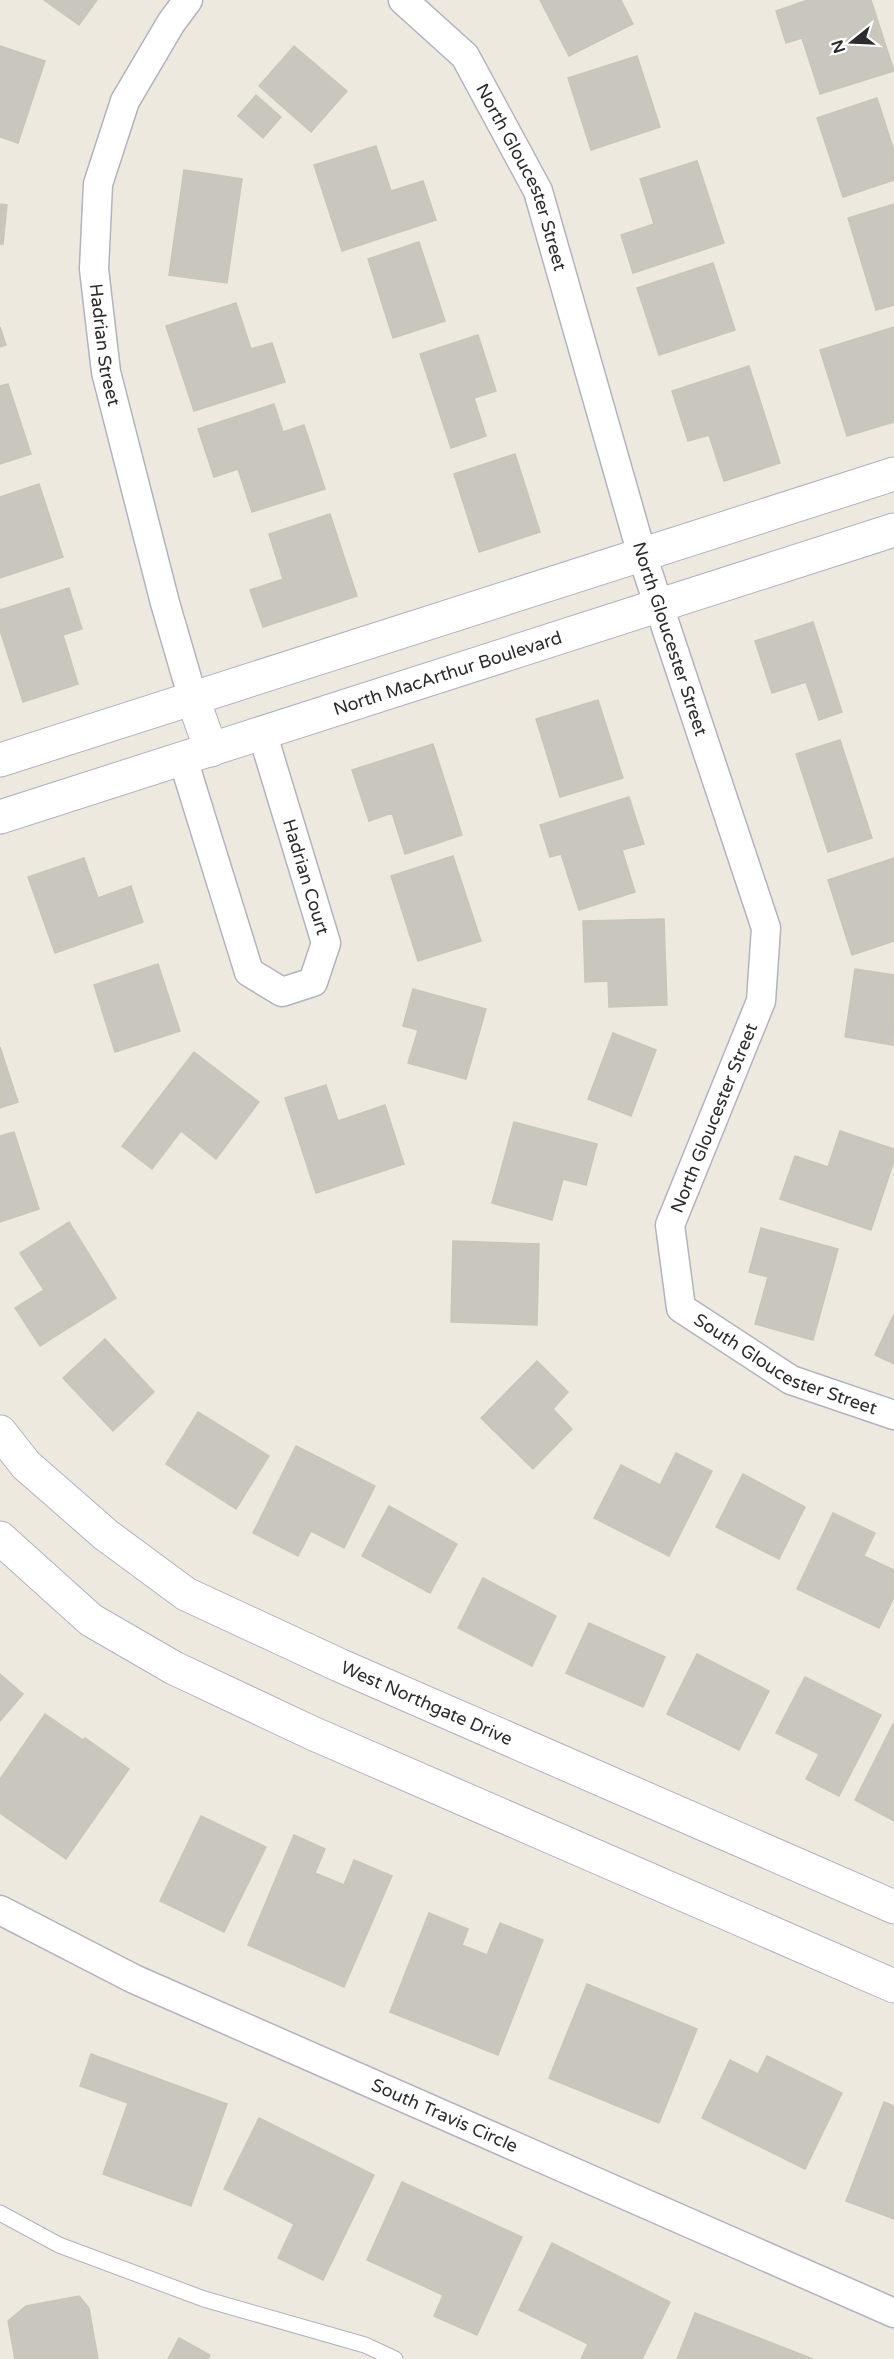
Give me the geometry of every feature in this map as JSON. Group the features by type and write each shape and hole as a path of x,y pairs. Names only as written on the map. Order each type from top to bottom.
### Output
{"main road":[{"path":"0,760 894,474"},
{"name":"North MacArthur Boulevard","path":"0,817 894,530"},
{"path":"193,699 197,754"},
{"name":"West Northgate Drive","path":"0,1432 26,1465 106,1535 186,1594 350,1669 894,1907"},
{"path":"0,1538 91,1620 174,1668 312,1733 894,1986"}],"street":[{"name":"Hadrian Street","path":"188,0 171,23 125,101 99,184 94,269 106,372 165,603 193,699"},
{"name":"North Gloucester Street","path":"403,0 465,56 538,191 642,555 766,928 761,1001 670,1225 681,1308"},
{"name":"Hadrian Court","path":"197,754 249,972 282,992 313,982 326,943 262,732"},
{"name":"South Gloucester Street","path":"681,1308 791,1380 894,1415"},
{"name":"South Travis Circle","path":"0,1910 134,1979 894,2313"}],"lane":[{"path":"0,2213 60,2245 204,2299 365,2345 395,2359"}],"building":[{"path":"44,0 97,0 79,25"},
{"path":"540,0 621,0 633,24 569,56"},
{"path":"808,0 871,0 894,71 820,94 802,38 786,43 776,11"},
{"path":"0,46 45,61 18,143 0,137"},
{"path":"294,46 347,91 311,132 259,86"},
{"path":"637,56 660,127 591,150 568,78"},
{"path":"256,95 281,117 263,138 238,116"},
{"path":"877,98 894,151 894,180 843,197 817,118"},
{"path":"376,146 391,191 423,181 436,220 342,251 314,165"},
{"path":"697,161 724,243 633,273 621,235 654,224 640,179"},
{"path":"184,170 242,179 227,283 169,275"},
{"path":"0,204 7,205 3,244 0,244"},
{"path":"894,204 894,305 876,310 848,218"},
{"path":"419,242 445,321 393,338 368,259"},
{"path":"713,263 735,330 659,355 637,288"},
{"path":"236,303 251,349 272,343 285,382 194,411 166,326"},
{"path":"0,327 6,345 0,347"},
{"path":"894,327 894,422 847,436 820,350"},
{"path":"478,335 496,391 474,398 486,436 451,448 420,354"},
{"path":"749,366 780,463 724,481 709,435 688,441 672,391"},
{"path":"8,384 31,454 0,464 0,386"},
{"path":"274,404 283,432 304,425 325,489 252,512 238,469 214,477 198,429"},
{"path":"515,454 540,532 479,552 454,474"},
{"path":"39,484 63,557 0,578 0,497"},
{"path":"330,514 357,596 263,627 250,590 283,579 269,534"},
{"path":"69,588 82,629 63,635 78,684 23,702 0,630 0,610"},
{"path":"813,622 842,712 819,720 806,682 772,693 755,641"},
{"path":"598,700 623,778 560,797 536,719"},
{"path":"840,740 872,838 828,852 796,754"},
{"path":"433,744 462,835 405,854 392,813 369,821 352,770"},
{"path":"629,797 644,844 622,850 635,892 579,910 561,854 550,857 540,825"},
{"path":"453,856 481,941 418,961 391,876"},
{"path":"84,858 98,898 131,886 143,922 55,953 28,877"},
{"path":"894,858 894,941 852,955 828,880"},
{"path":"664,919 667,1005 609,1007 608,981 585,982 583,921"},
{"path":"158,964 180,1031 115,1052 94,985"},
{"path":"855,969 894,975 893,1045 845,1037"},
{"path":"413,989 486,1009 466,1079 408,1063 418,1030 403,1026"},
{"path":"613,1033 656,1050 631,1116 588,1099"},
{"path":"0,1047 18,1102 0,1108"},
{"path":"194,1052 259,1102 216,1159 181,1131 152,1169 122,1146"},
{"path":"326,1085 338,1121 385,1105 404,1164 316,1193 285,1098"},
{"path":"514,1122 597,1144 586,1185 563,1179 552,1220 492,1203"},
{"path":"840,1131 894,1149 894,1161 871,1230 780,1199 795,1156 828,1167"},
{"path":"14,1132 39,1209 0,1222 0,1136"},
{"path":"69,1222 116,1298 40,1346 15,1308 44,1290 20,1253"},
{"path":"761,1228 838,1249 813,1340 755,1324 768,1277 749,1272"},
{"path":"453,1241 539,1244 537,1325 451,1322"},
{"path":"894,1314 894,1364 875,1355"},
{"path":"105,1339 154,1392 113,1431 63,1378"},
{"path":"537,1361 568,1392 553,1409 572,1429 533,1469 481,1418"},
{"path":"198,1412 269,1456 236,1509 166,1464"},
{"path":"296,1446 375,1486 344,1548 311,1531 298,1556 253,1533"},
{"path":"676,1453 712,1471 669,1556 594,1518 621,1465 660,1485"},
{"path":"743,1474 805,1507 779,1559 716,1527"},
{"path":"389,1506 457,1544 430,1593 362,1556"},
{"path":"833,1513 875,1533 864,1556 894,1570 894,1597 879,1628 797,1589"},
{"path":"483,1578 556,1616 532,1666 458,1628"},
{"path":"589,1623 665,1657 643,1707 566,1673"},
{"path":"697,1654 769,1691 739,1750 667,1714"},
{"path":"0,1674 23,1694 0,1721"},
{"path":"805,1677 881,1715 839,1796 806,1779 819,1754 776,1733"},
{"path":"45,1714 83,1740 85,1738 129,1769 66,1859 0,1813 0,1779"},
{"path":"894,1724 894,1821 855,1800"},
{"path":"201,1816 266,1847 224,1932 160,1901"},
{"path":"294,1835 325,1849 315,1873 344,1885 354,1860 392,1876 344,1987 248,1945"},
{"path":"429,1913 468,1929 462,1945 487,1955 500,1923 543,1940 498,2055 390,2012"},
{"path":"587,1984 697,2029 659,2123 549,2078"},
{"path":"91,2054 227,2104 191,2206 103,2174 128,2103 80,2086"},
{"path":"767,2056 842,2093 805,2169 702,2118 730,2060 758,2074"},
{"path":"884,2102 894,2106 894,2219 846,2201"},
{"path":"259,2118 374,2175 323,2280 278,2258 294,2224 224,2189"},
{"path":"402,2182 522,2237 477,2335 434,2316 443,2295 367,2260"},
{"path":"552,2243 670,2302 642,2359 581,2359 588,2344 519,2310"},
{"path":"79,2296 89,2308 98,2359 15,2359 8,2321 26,2306"},
{"path":"695,2313 813,2359 677,2359"},
{"path":"179,2338 210,2355 208,2359 168,2359"}]}
